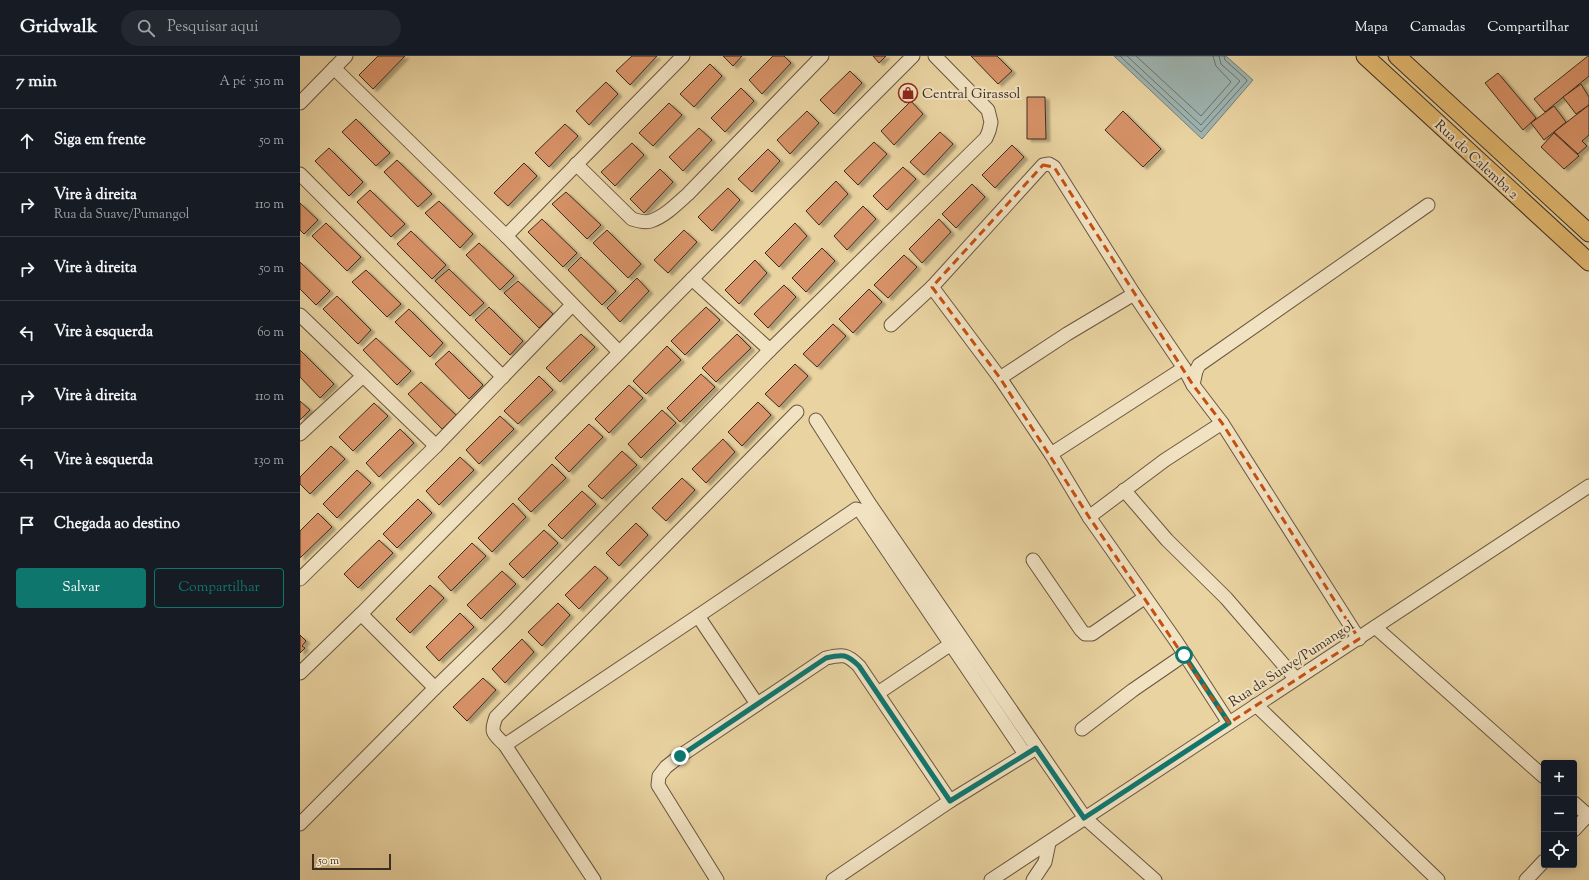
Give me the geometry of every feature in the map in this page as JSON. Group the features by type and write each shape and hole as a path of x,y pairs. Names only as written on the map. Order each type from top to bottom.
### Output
{"main road":[{"name":"Rua do Calemba 2","path":"1366,56 1589,262"},
{"name":"Rua do Calemba 2","path":"1397,56 1589,233"}],"street":[{"path":"300,103 346,56"},
{"path":"506,236 683,56"},
{"path":"576,164 632,219 641,222 650,221 670,210 688,194 822,56"},
{"path":"300,673 362,614 619,352 913,56"},
{"path":"300,824 435,688 504,622 770,350 986,138 991,122 988,110 935,56"},
{"path":"334,68 506,236 619,352"},
{"path":"891,325 932,287 1043,165 1049,164 1054,167 1134,294 1184,368 1193,385 1222,423 1359,639"},
{"path":"300,174 504,377"},
{"path":"1193,385 1199,365 1428,205"},
{"path":"692,279 770,350"},
{"path":"932,287 1000,378 1089,517 1229,723"},
{"path":"1000,378 1067,334 1134,294"},
{"path":"300,579 436,446 572,305"},
{"path":"300,315 436,446"},
{"path":"1050,454 1184,368"},
{"path":"300,434 363,376"},
{"path":"594,880 504,745 493,733 492,728 496,717 797,412"},
{"path":"816,420 1031,751"},
{"path":"1089,517 1165,460 1222,423"},
{"name":"Rua da Suave/Pumangol","path":"990,880 1295,678 1359,639 1589,486"},
{"path":"1124,490 1167,540 1226,598 1295,678"},
{"path":"504,745 856,509 860,510 951,644 1031,751 1084,818 1155,880"},
{"path":"1033,560 1085,634 1092,634 1144,598"},
{"path":"362,614 435,688"},
{"path":"698,616 756,704"},
{"path":"1375,627 1541,774"},
{"path":"878,693 951,644"},
{"path":"1082,729 1133,690 1184,655"},
{"path":"718,880 667,801 658,785 659,776 666,767 680,756 826,658 837,656 850,657 859,666 950,801"},
{"path":"1256,705 1438,880"},
{"path":"833,880 950,801 1031,751"},
{"path":"1577,806 1588,816 1577,827"},
{"path":"1033,880 1046,862 1049,842"},
{"path":"1526,880 1541,864"}],"highlighted area":[{"path":"1043,165 1054,167 1193,385 1222,423 1359,639 1229,723 1089,517 1000,378 932,287"}],"water":[{"path":"1114,56 1226,56 1253,80 1202,139"}],"building":[{"path":"378,56 405,56 373,89 359,75"},
{"path":"632,56 657,56 630,85 616,71"},
{"path":"723,56 742,56 733,66"},
{"path":"773,56 784,56 791,63 762,94 749,80"},
{"path":"873,56 886,56 879,63"},
{"path":"971,56 997,56 1012,71 998,84"},
{"path":"1588,56 1589,76 1545,112 1534,99"},
{"path":"710,64 722,76 694,107 680,94"},
{"path":"850,71 862,83 834,114 820,100"},
{"path":"1498,73 1536,118 1523,130 1485,83"},
{"path":"606,82 618,94 589,125 576,111"},
{"path":"1581,84 1589,97 1589,105 1576,114 1563,97"},
{"path":"741,88 754,101 725,132 711,118"},
{"path":"1027,97 1045,97 1046,139 1027,139"},
{"path":"911,101 923,114 894,145 881,131"},
{"path":"669,103 682,115 653,146 639,133"},
{"path":"1589,105 1589,135 1582,141 1587,146 1578,154 1554,132"},
{"path":"1554,106 1566,122 1544,140 1531,123"},
{"path":"807,111 819,123 790,154 777,140"},
{"path":"1123,111 1161,149 1143,167 1105,130"},
{"path":"356,119 390,153 376,166 342,132"},
{"path":"565,124 578,136 549,167 535,153"},
{"path":"699,128 712,140 683,171 669,157"},
{"path":"940,132 953,144 924,175 910,162"},
{"path":"1554,133 1579,156 1564,169 1541,147"},
{"path":"874,142 887,154 858,185 844,171"},
{"path":"632,143 644,155 615,186 601,172"},
{"path":"1012,145 1024,157 995,188 982,175"},
{"path":"329,148 363,182 349,196 315,161"},
{"path":"768,149 780,161 752,192 738,179"},
{"path":"397,160 432,194 418,207 384,172"},
{"path":"524,163 537,176 508,206 494,193"},
{"path":"903,167 916,179 887,210 873,196"},
{"path":"660,169 673,182 644,213 630,199"},
{"path":"836,181 848,194 819,225 806,211"},
{"path":"972,184 985,197 956,228 942,214"},
{"path":"728,188 740,200 712,231 698,217"},
{"path":"370,190 405,224 391,237 357,202"},
{"path":"566,192 601,225 587,239 552,204"},
{"path":"439,201 473,234 460,248 425,213"},
{"path":"300,203 318,220 304,234 300,230"},
{"path":"863,206 876,219 847,250 834,236"},
{"path":"542,219 577,253 563,267 528,232"},
{"path":"939,219 951,232 922,263 909,249"},
{"path":"326,223 361,257 347,271 312,236"},
{"path":"795,223 807,236 779,267 765,253"},
{"path":"607,230 641,264 628,278 593,243"},
{"path":"684,230 697,242 668,273 654,260"},
{"path":"411,231 446,265 432,279 397,244"},
{"path":"479,243 514,276 500,290 466,255"},
{"path":"822,248 835,261 806,292 792,278"},
{"path":"904,255 917,267 888,298 874,285"},
{"path":"581,257 616,291 602,305 568,270"},
{"path":"755,260 767,273 739,304 725,290"},
{"path":"300,262 330,291 316,305 300,289"},
{"path":"449,269 484,303 470,316 435,281"},
{"path":"366,270 401,304 387,317 352,282"},
{"path":"637,278 649,291 620,322 607,308"},
{"path":"518,281 553,314 539,328 504,293"},
{"path":"784,285 796,297 768,328 754,314"},
{"path":"869,289 882,302 853,333 839,319"},
{"path":"337,296 371,330 358,344 323,309"},
{"path":"489,307 523,341 510,355 475,320"},
{"path":"706,307 720,320 685,355 671,341"},
{"path":"409,309 443,343 430,357 395,322"},
{"path":"833,324 846,336 817,367 803,354"},
{"path":"581,334 595,347 560,382 546,368"},
{"path":"737,334 751,348 716,382 702,368"},
{"path":"376,338 411,371 397,385 363,350"},
{"path":"667,346 681,360 646,394 633,381"},
{"path":"300,350 334,384 320,398 300,377"},
{"path":"449,351 483,385 469,399 435,364"},
{"path":"795,364 808,376 779,407 765,394"},
{"path":"701,374 715,387 680,422 667,408"},
{"path":"539,376 553,390 518,424 504,411"},
{"path":"421,382 456,415 442,429 408,394"},
{"path":"629,385 643,398 609,433 595,419"},
{"path":"300,401 310,410 300,420"},
{"path":"758,402 771,415 742,446 728,432"},
{"path":"374,403 388,416 353,451 339,437"},
{"path":"662,410 676,423 641,458 628,444"},
{"path":"500,416 514,429 479,464 466,450"},
{"path":"589,424 603,437 569,472 555,458"},
{"path":"400,429 414,443 379,477 366,463"},
{"path":"723,439 735,452 706,483 692,469"},
{"path":"331,446 345,459 310,494 300,484 300,477"},
{"path":"622,451 637,465 602,499 588,486"},
{"path":"460,457 474,470 439,505 426,491"},
{"path":"552,464 566,478 531,512 518,499"},
{"path":"357,470 371,483 337,518 323,504"},
{"path":"682,478 695,490 666,521 652,508"},
{"path":"582,491 596,504 562,539 548,525"},
{"path":"418,499 432,513 397,548 383,534"},
{"path":"513,503 526,517 492,552 478,538"},
{"path":"318,513 332,527 300,558 300,531"},
{"path":"636,523 648,535 619,566 606,553"},
{"path":"544,530 558,543 523,578 509,564"},
{"path":"379,540 393,553 358,588 344,574"},
{"path":"472,543 486,556 451,591 438,577"},
{"path":"595,566 608,578 579,609 565,595"},
{"path":"502,571 516,584 481,619 467,605"},
{"path":"430,585 444,598 410,633 396,619"},
{"path":"558,603 570,615 542,646 528,632"},
{"path":"460,613 474,627 439,661 426,647"},
{"path":"300,635 306,641 302,646 305,648 300,653"},
{"path":"522,639 534,652 505,683 492,669"},
{"path":"483,678 496,690 467,721 453,707"}],"place":[{"name":"Central Girassol","path":"908,93"}],"route":[{"path":"680,756 826,658 837,656 850,657 859,666 950,801 1036,748 1084,818 1229,723 1184,655"}]}
